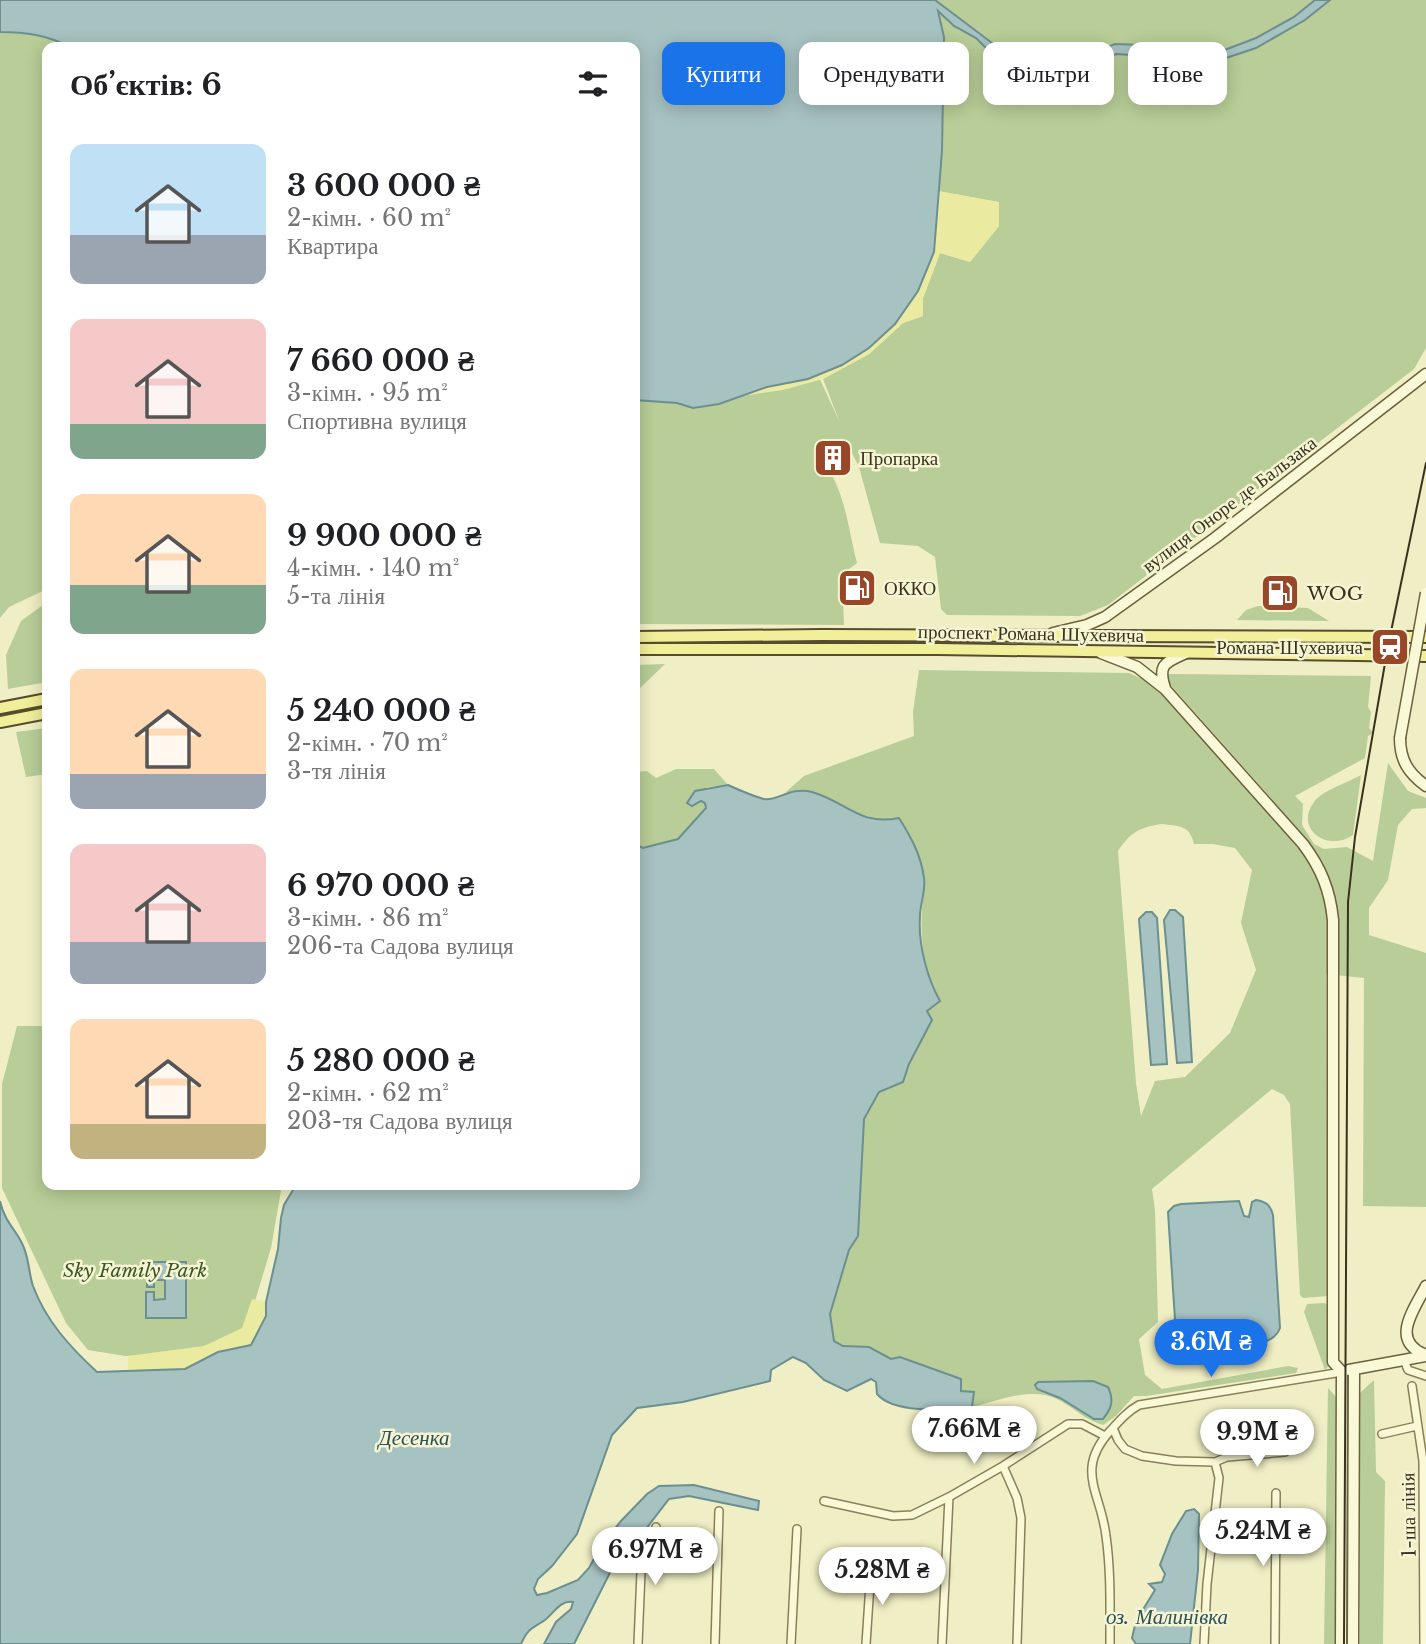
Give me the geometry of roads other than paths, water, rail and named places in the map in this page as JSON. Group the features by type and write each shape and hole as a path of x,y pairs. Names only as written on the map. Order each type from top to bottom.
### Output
{"main road":[{"name":"вулиця Оноре де Бальзака","path":"1039,636 1087,625 1105,617 1215,538 1426,373"},
{"path":"1426,593 1400,738 1400,751 1406,768 1426,786"},
{"name":"проспект Романа Шухевича","path":"640,637 1426,637"},
{"name":"проспект Романа Шухевича","path":"640,649 1426,656"},
{"path":"1097,652 1138,668 1165,689 1303,844 1315,861 1329,894 1333,920 1333,1362 1342,1372 1341,1644"},
{"path":"1165,689 1161,677 1163,667 1167,662 1186,653"},
{"path":"0,708 42,700"},
{"path":"0,722 42,714"},
{"path":"1426,1288 1410,1317 1407,1330 1410,1346 1426,1355"},
{"path":"1403,1364 1410,1346"},
{"path":"1342,1372 1403,1364 1426,1355"},
{"path":"1353,1644 1354,1369"}],"street":[{"path":"1403,1364 1426,1376"},
{"path":"1110,1644 1106,1535 1096,1501 1093,1470 1094,1454 1105,1436 1127,1413 1139,1405 1342,1372"},
{"name":"1-ша лінія","path":"1412,1386 1422,1448 1424,1644"},
{"path":"824,1501 902,1516 912,1515 1003,1466 1068,1423 1082,1424 1105,1436"},
{"path":"1382,1434 1418,1426"},
{"path":"1113,1428 1125,1449 1142,1456 1176,1461 1215,1462 1227,1457 1285,1452"},
{"path":"1204,1644 1207,1584 1219,1478 1215,1462"},
{"path":"1003,1466 1017,1498 1021,1518 1017,1644"},
{"path":"1275,1644 1276,1493"},
{"path":"942,1644 949,1497"},
{"path":"715,1644 719,1511"},
{"path":"638,1644 641,1572 656,1527"},
{"path":"791,1644 797,1529"},
{"path":"866,1644 871,1569"}],"water":[{"path":"0,0 935,0 991,42 983,42 983,45 954,26 938,11 944,42 799,42 799,105 943,105 934,252 918,291 895,324 869,348 842,365 808,379 767,387 719,404 693,408 677,403 640,400 640,42 58,42 19,33 0,32"},
{"path":"1315,0 1330,0 1305,20 1256,48 1227,58 1227,49 1256,38 1294,17"},
{"path":"1114,44 1128,44 1128,55 1114,55"},
{"name":"Десенка","path":"728,785 764,799 797,791 812,792 873,819 899,818 918,854 924,883 920,916 922,949 927,971 940,1001 927,1011 932,1020 909,1064 903,1082 879,1092 864,1119 858,1236 849,1250 830,1314 834,1341 843,1346 869,1347 891,1359 900,1357 961,1379 961,1391 974,1392 972,1407 922,1409 896,1405 877,1394 876,1382 871,1379 847,1391 824,1380 806,1363 793,1357 771,1370 770,1381 683,1402 637,1408 612,1435 577,1534 538,1579 534,1589 537,1595 578,1580 621,1521 647,1494 659,1486 694,1485 759,1501 758,1510 689,1496 669,1499 642,1534 628,1537 574,1644 544,1644 556,1622 571,1609 573,1602 568,1602 531,1629 521,1644 0,1644 0,1201 5,1216 24,1248 38,1299 68,1343 97,1372 185,1369 218,1352 251,1345 266,1316 266,1302 278,1249 281,1218 284,1205 293,1190 640,1190 640,846 678,839 706,808 701,801 692,806 687,803 695,791"},
{"path":"1170,910 1175,910 1183,917 1192,1062 1177,1063 1164,920"},
{"path":"1146,912 1152,912 1157,918 1167,1064 1151,1065 1139,919"},
{"path":"1256,1200 1268,1204 1273,1215 1280,1328 1274,1337 1258,1346 1254,1356 1249,1357 1247,1349 1242,1345 1215,1345 1208,1357 1204,1357 1196,1346 1184,1344 1176,1335 1168,1212 1181,1204 1239,1201 1244,1216 1249,1217 1252,1202"},
{"path":"147,1262 186,1262 186,1318 146,1318 146,1292 154,1292 154,1300 165,1299 165,1280 154,1280 154,1287 147,1287"},
{"path":"1093,1381 1108,1387 1111,1396 1110,1407 1103,1419 1094,1419 1060,1398 1037,1389 1035,1385 1038,1382"},
{"name":"оз. Малинівка","path":"1194,1509 1199,1514 1198,1570 1190,1644 1136,1644 1132,1638 1136,1621 1155,1590 1149,1584 1162,1582 1165,1574 1160,1565 1172,1534 1186,1511"}],"tram line":[{"path":"1344,1644 1348,902 1355,837 1388,646 1426,463"}],"place":[{"name":"Пропарка","path":"833,458"},
{"name":"ОККО","path":"857,588"},
{"name":"WOG","path":"1280,593"},
{"name":"Романа Шухевича","path":"1390,647"}],"park label":[{"name":"Sky Family Park","path":"135,1270"}]}
